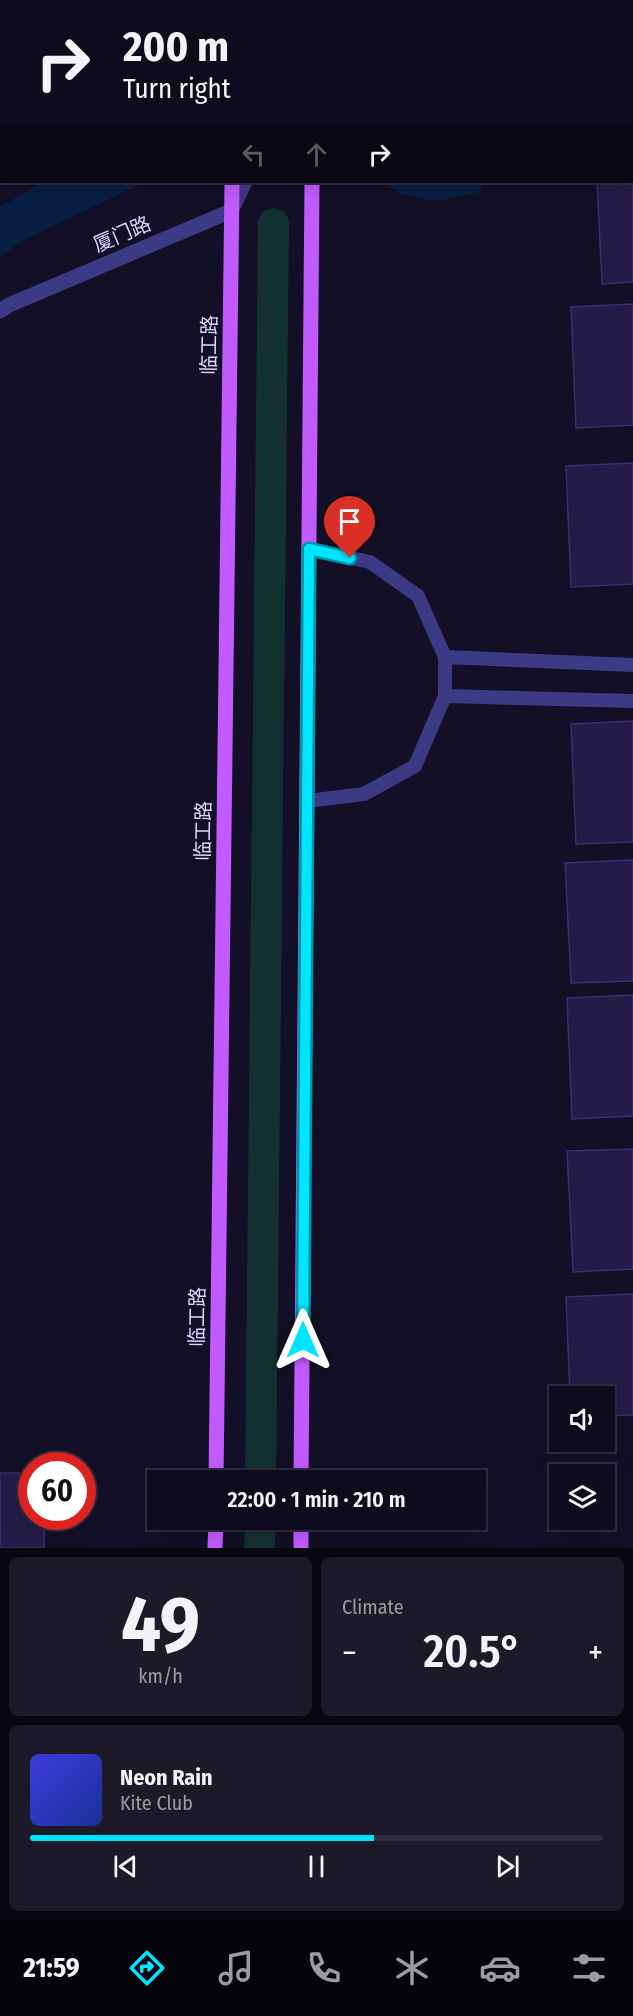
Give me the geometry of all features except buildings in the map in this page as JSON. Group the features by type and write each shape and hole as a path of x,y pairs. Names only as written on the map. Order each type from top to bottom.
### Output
{"main road":[{"name":"临工路","path":"216,1470 232,183"},
{"path":"302,1470 312,183"},
{"path":"215,1548 216,1530"},
{"path":"301,1530 301,1548"}],"street":[{"path":"231,211 245,183"},
{"name":"厦门路","path":"0,310 9,304 231,211"}],"lane":[{"path":"307,801 364,794 415,766 445,696 445,657 418,596 370,562 309,549"},
{"path":"445,657 633,665"},
{"path":"445,696 633,701"}],"green space":[{"path":"273,208 284,211 289,220 276,1470 245,1470 258,220 264,211"},
{"path":"245,1530 276,1530 275,1548 244,1548"}],"water":[{"path":"41,183 143,183 26,239 0,256 0,207"},
{"path":"385,183 484,183 480,192 436,201 402,194"}],"route":[{"path":"303,1340 309,549 350,558"}]}
